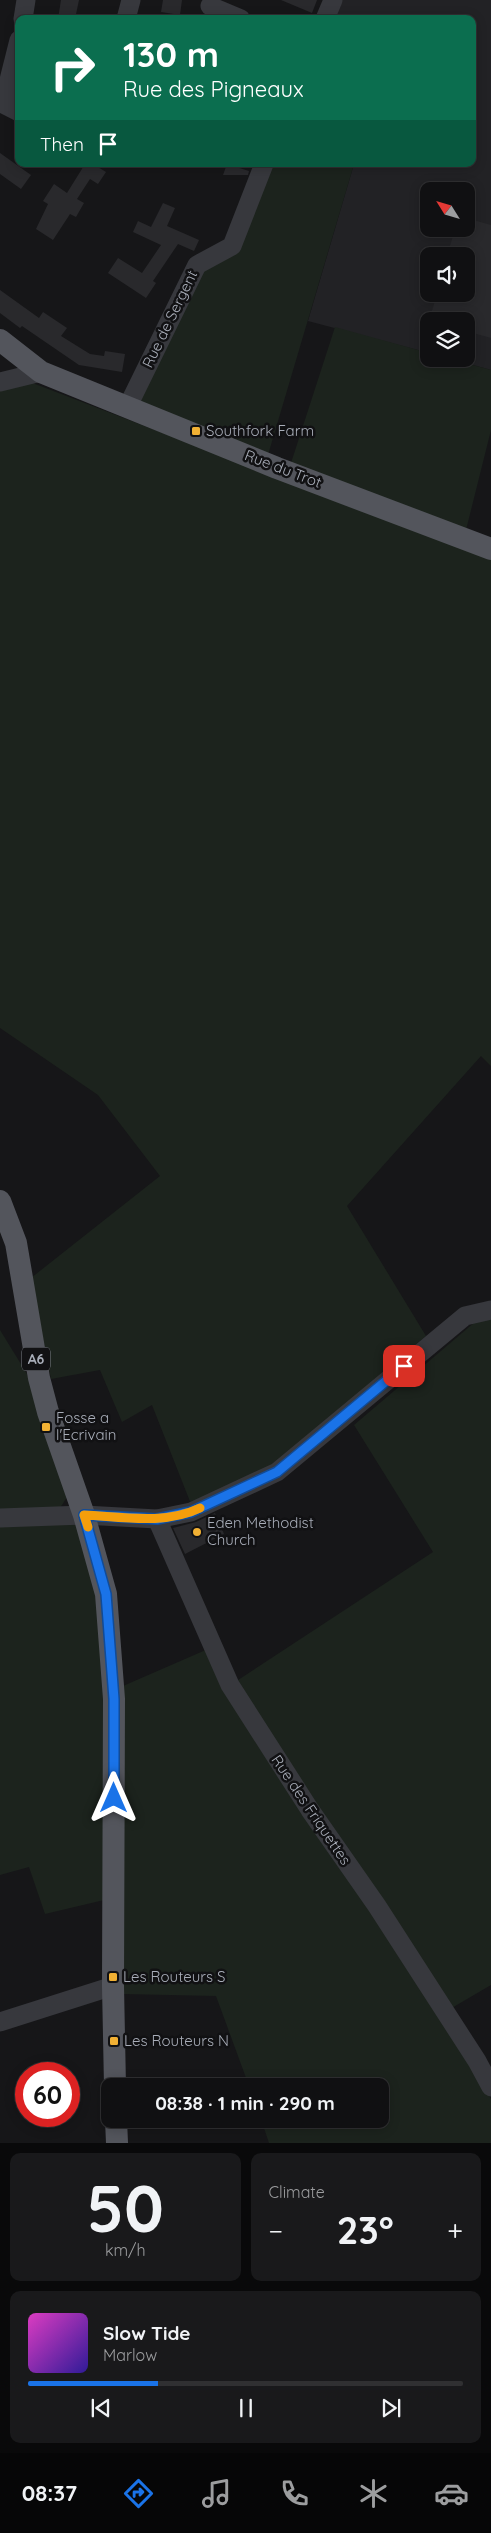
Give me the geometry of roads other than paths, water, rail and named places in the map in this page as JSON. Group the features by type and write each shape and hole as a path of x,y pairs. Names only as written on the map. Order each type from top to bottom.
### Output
{"main road":[{"name":"Rue du Trot","path":"0,340 41,372 127,408 491,549"},
{"name":"A6","path":"0,1201 16,1242 39,1378 48,1412 84,1515 106,1594 114,1699 113,1986 115,2078"},
{"path":"116,2128 117,2143"}],"street":[{"path":"24,15 26,0"},
{"path":"127,15 131,0"},
{"path":"327,15 333,0"},
{"path":"210,6 231,15"},
{"path":"15,56 3,104 15,110"},
{"name":"Rue de Sergent","path":"127,408 197,265 232,246 263,167"},
{"path":"0,382 41,372"},
{"path":"0,1518 84,1515 157,1519 191,1512 277,1472 465,1316 491,1310"},
{"name":"Rue des Friquettes","path":"157,1519 230,1685 310,1810 398,1939 477,2061 491,2087"},
{"path":"0,2022 113,1986"}],"place":[{"name":"Southfork Farm","path":"196,431"},
{"name":"Fosse a l'Ecrivain","path":"46,1427"},
{"name":"Eden Methodist Church","path":"197,1532"},
{"name":"Les Routeurs S","path":"113,1977"},
{"name":"Les Routeurs N","path":"114,2041"}]}
